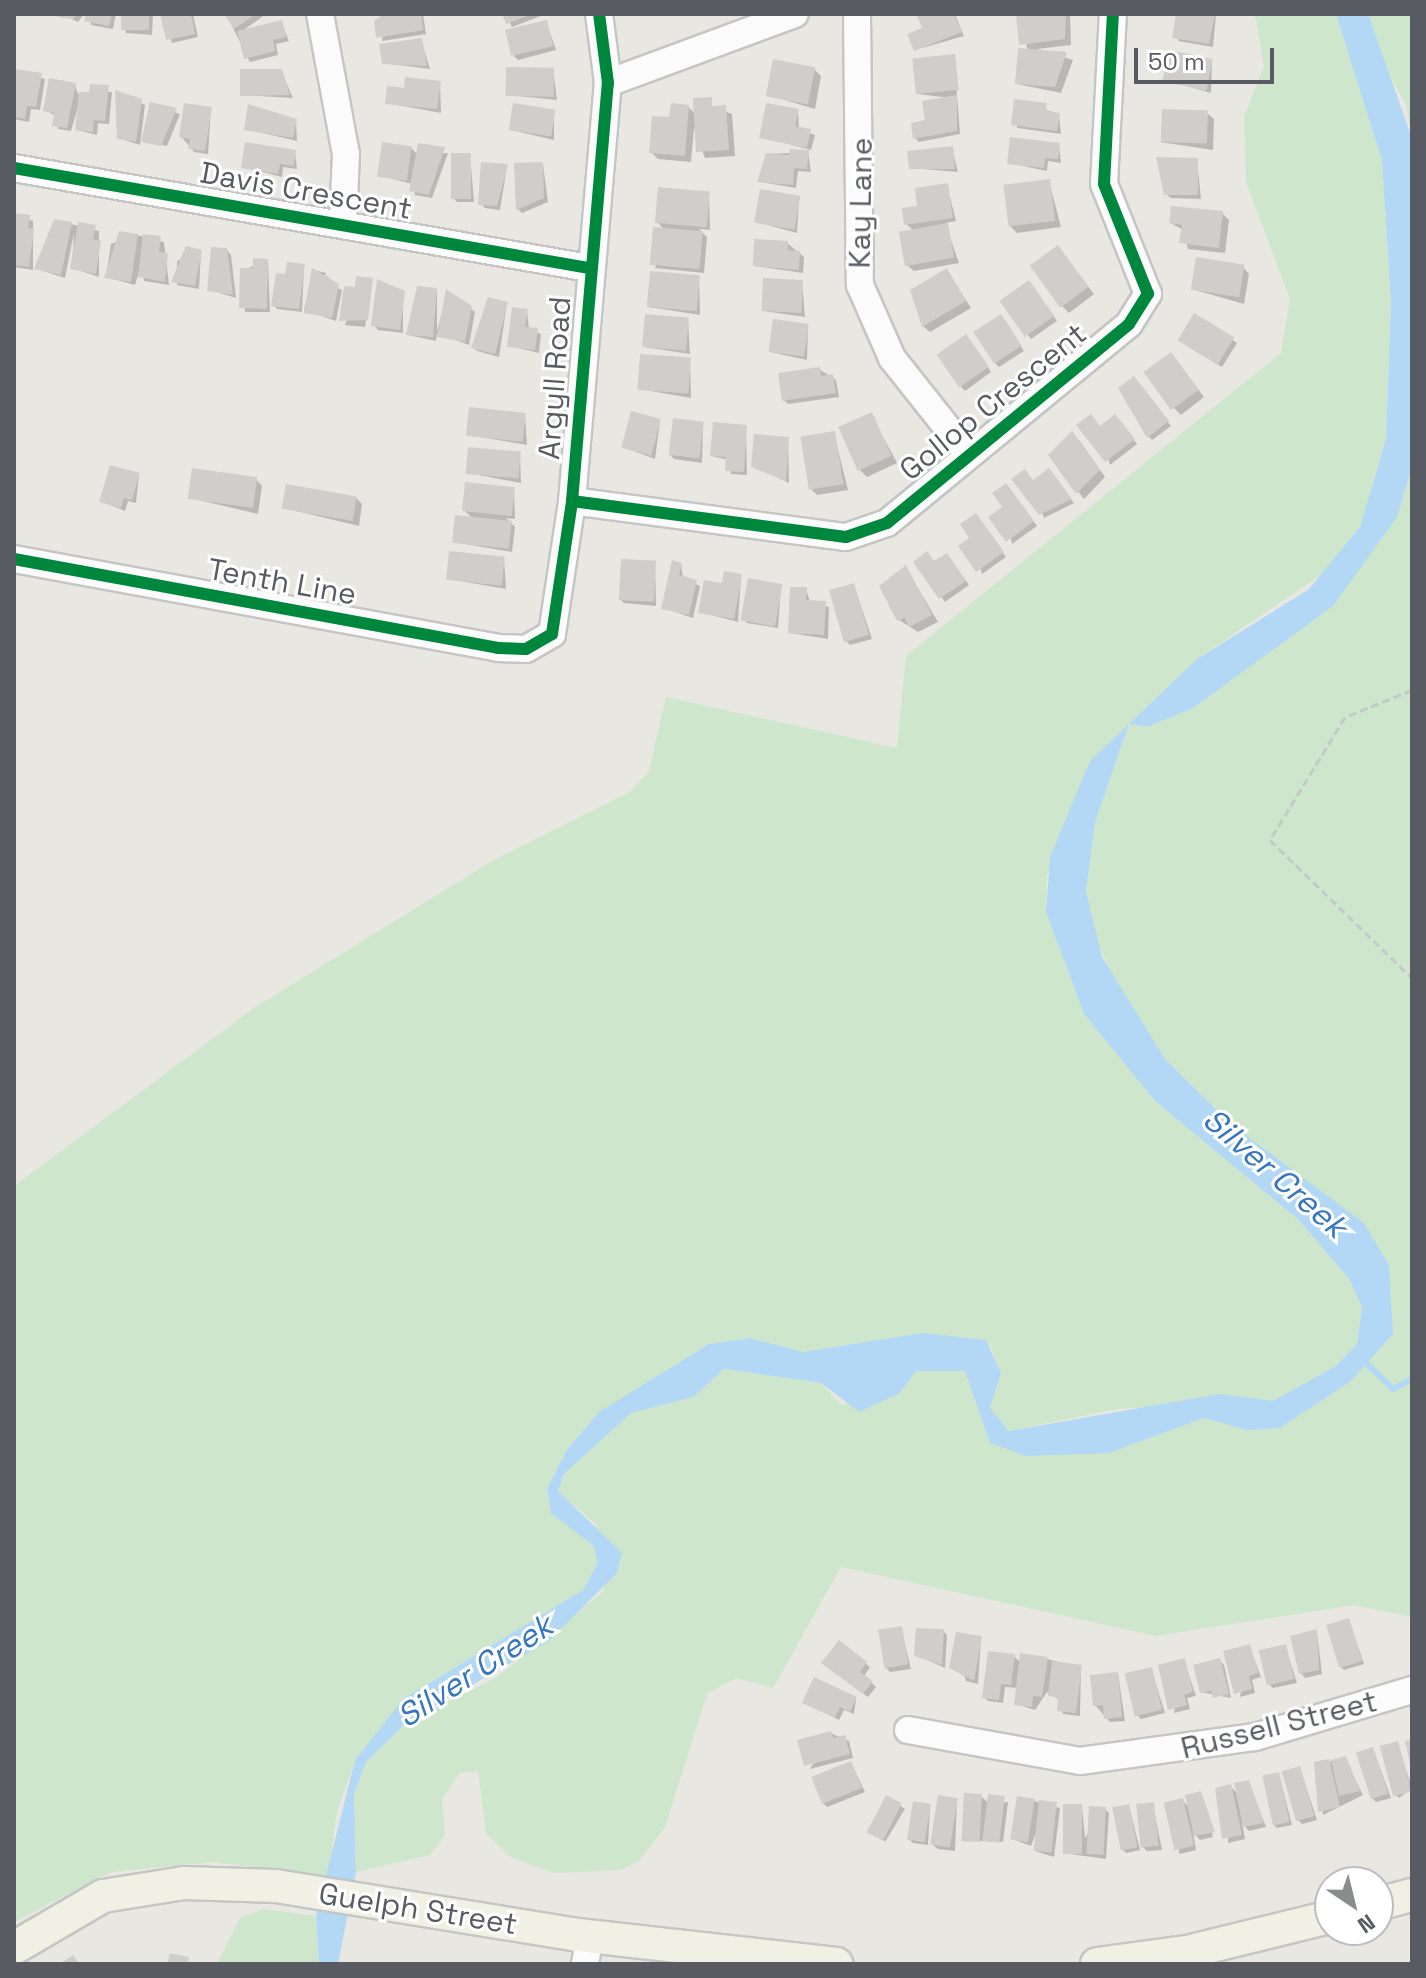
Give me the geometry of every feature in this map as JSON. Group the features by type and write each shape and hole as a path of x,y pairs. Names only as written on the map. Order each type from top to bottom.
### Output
{"main road":[{"name":"Guelph Street","path":"14,1948 103,1896 184,1883 276,1886 385,1903 587,1950 836,1964"},
{"path":"1097,1964 1187,1952 1314,1921"}],"street":[{"path":"320,14 346,154 343,223"},
{"name":"Argyll Road","path":"540,643 557,626 572,501 589,268 608,83 599,14"},
{"path":"608,83 795,14"},
{"name":"Kay Lane","path":"857,14 860,285 892,358 968,454"},
{"name":"Gollop Crescent","path":"572,501 846,537 887,523 1129,324 1148,294 1104,184 1113,14"},
{"name":"Davis Crescent","path":"14,168 589,268"},
{"name":"Tenth Line","path":"14,559 498,648 540,643"},
{"name":"Russell Street","path":"908,1730 1080,1761 1255,1737 1412,1690"}],"path":[{"path":"1412,690 1345,717 1270,840 1412,978"}],"green space":[{"path":"1255,14 1336,14 1382,161 1391,302 1386,439 1360,527 1331,568 1197,659 1090,761 1047,875 1046,912 1084,1014 1155,1101 1300,1221 1349,1279 1362,1307 1357,1344 1336,1366 1273,1401 1117,1409 1009,1431 990,1408 1001,1373 990,1345 922,1333 803,1352 750,1338 709,1344 599,1412 566,1451 547,1489 552,1513 594,1546 597,1564 583,1590 403,1699 355,1760 336,1815 329,1877 213,1862 111,1872 14,1922 14,1186 254,1008 492,861 630,792 649,771 666,697 897,748 906,656 1281,353 1290,299 1246,182 1244,117 1264,66"},
{"path":"1368,14 1412,14 1412,138 1406,105 1377,52"},
{"path":"1412,467 1412,1617 1354,1605 1156,1636 841,1567 773,1688 736,1678 707,1694 665,1827 640,1860 621,1870 554,1873 510,1857 486,1834 478,1771 460,1773 442,1799 445,1835 430,1855 356,1872 354,1795 366,1762 407,1722 497,1677 604,1591 596,1524 558,1492 564,1474 631,1413 693,1397 724,1369 821,1383 841,1405 900,1393 916,1371 965,1371 990,1443 1109,1453 1204,1418 1247,1430 1393,1334 1231,1124 1165,1059 1127,1008 1091,929 1086,892 1095,822 1129,724 1147,727 1397,517"},
{"path":"264,1909 316,1916 319,1964 217,1964 240,1918"}],"water":[{"name":"Silver Creek","path":"1336,14 1368,14 1412,138 1412,467 1397,517 1333,606 1193,708 1147,727 1129,724 1095,822 1086,892 1102,957 1165,1059 1231,1124 1364,1223 1389,1265 1393,1334 1351,1381 1280,1428 1247,1430 1204,1418 1109,1453 1026,1456 990,1443 965,1371 916,1371 900,1393 859,1412 821,1383 724,1369 693,1397 631,1413 564,1474 558,1491 622,1553 617,1573 549,1641 407,1722 366,1762 354,1794 356,1872 338,1964 319,1964 316,1916 355,1760 403,1699 583,1590 597,1564 594,1546 551,1513 547,1489 566,1451 599,1412 709,1344 750,1338 803,1352 922,1333 986,1340 1001,1373 990,1408 1009,1431 1219,1394 1273,1401 1336,1366 1357,1344 1362,1307 1349,1279 1300,1221 1155,1101 1084,1014 1046,912 1050,857 1090,761 1197,659 1309,589 1360,527 1386,439 1391,302 1382,161"}],"building":[{"path":"58,14 75,14 74,19 58,17"},
{"path":"86,14 112,14 109,26 84,21"},
{"path":"121,14 149,14 149,30 121,30"},
{"path":"160,14 191,14 195,34 166,40"},
{"path":"224,14 256,14 234,29"},
{"path":"384,14 421,14 423,30 376,38 374,21"},
{"path":"502,14 532,14 506,24"},
{"path":"954,14 962,32 914,51 907,34 922,28 917,16"},
{"path":"1016,14 1066,14 1065,39 1019,45"},
{"path":"1176,14 1215,14 1209,44 1172,38"},
{"path":"282,20 286,37 273,40 275,51 244,59 237,31"},
{"path":"547,20 553,46 511,56 505,30"},
{"path":"422,38 427,66 382,64 379,44"},
{"path":"1018,48 1067,52 1055,87 1015,84"},
{"path":"1169,50 1213,59 1206,91 1162,81"},
{"path":"955,54 959,90 916,94 912,58"},
{"path":"773,59 815,67 808,105 766,96"},
{"path":"506,67 554,68 553,97 505,96"},
{"path":"15,69 42,73 36,107 27,106 25,119 14,117"},
{"path":"240,69 282,69 290,95 240,96"},
{"path":"405,77 441,81 437,109 385,104 387,86 404,88"},
{"path":"49,78 76,83 67,128 52,126 54,113 43,111"},
{"path":"90,84 109,85 105,121 94,120 93,132 75,130 79,92 89,92"},
{"path":"115,90 142,99 136,142 117,139"},
{"path":"957,95 957,131 913,139 911,123 925,120 922,101"},
{"path":"712,97 712,106 726,105 729,150 696,152 693,98"},
{"path":"1014,99 1047,103 1046,111 1060,113 1057,131 1011,125"},
{"path":"150,102 177,108 161,146 141,142"},
{"path":"184,103 212,107 205,151 188,149 190,139 179,137"},
{"path":"513,103 555,110 551,136 509,130"},
{"path":"671,103 689,105 685,156 649,153 652,116 669,117"},
{"path":"766,103 799,109 795,126 811,129 807,148 759,138"},
{"path":"248,104 297,119 293,138 244,130"},
{"path":"1162,109 1208,111 1207,144 1161,142"},
{"path":"1010,137 1060,143 1058,159 1045,158 1044,168 1007,164"},
{"path":"245,142 296,150 294,166 280,164 278,174 241,168"},
{"path":"382,142 412,146 407,181 377,177"},
{"path":"418,143 445,147 429,195 409,191"},
{"path":"953,146 955,169 909,169 907,151"},
{"path":"790,149 809,150 807,169 794,168 793,185 757,182 766,153 789,155"},
{"path":"451,153 471,153 471,199 451,199"},
{"path":"1156,157 1198,158 1198,195 1164,195"},
{"path":"481,162 508,164 497,206 478,205"},
{"path":"543,162 544,198 516,210 514,163"},
{"path":"1050,179 1055,221 1008,226 1003,185"},
{"path":"948,183 953,218 904,225 902,208 917,206 915,188"},
{"path":"658,187 710,192 707,227 655,223"},
{"path":"760,189 800,196 794,230 754,222"},
{"path":"1171,206 1223,211 1219,248 1179,243 1182,225 1169,223"},
{"path":"14,213 30,215 28,228 34,229 29,267 14,265"},
{"path":"54,219 72,222 61,275 34,269"},
{"path":"78,222 96,225 93,239 101,241 96,274 70,269"},
{"path":"948,223 954,257 905,266 899,232"},
{"path":"653,227 703,231 699,269 650,265"},
{"path":"119,231 138,234 131,282 104,278"},
{"path":"143,234 161,236 159,252 168,253 165,282 138,277"},
{"path":"754,239 788,241 788,250 800,251 799,270 753,266"},
{"path":"1058,245 1089,287 1060,308 1030,266"},
{"path":"186,246 202,250 195,286 171,282"},
{"path":"211,247 227,248 233,295 207,291"},
{"path":"1196,257 1244,265 1239,297 1191,290"},
{"path":"253,258 268,259 267,309 239,308 240,268 253,268"},
{"path":"287,262 305,264 299,309 271,306 276,273 285,274"},
{"path":"312,268 339,284 332,318 304,313"},
{"path":"947,268 966,301 922,327 910,290"},
{"path":"650,271 700,275 697,311 647,307"},
{"path":"356,276 373,278 368,320 339,321 344,286 355,287"},
{"path":"763,278 803,280 801,313 761,311"},
{"path":"377,279 405,291 400,330 371,326"},
{"path":"1029,280 1054,316 1025,337 1000,301"},
{"path":"417,286 437,288 433,337 406,335"},
{"path":"446,289 472,306 465,342 437,337"},
{"path":"488,297 508,302 495,354 471,348"},
{"path":"512,307 528,309 525,327 538,328 535,350 507,347"},
{"path":"1194,313 1234,337 1218,365 1178,340"},
{"path":"645,314 689,318 686,351 642,347"},
{"path":"1001,314 1022,346 994,364 973,332"},
{"path":"773,319 809,324 804,357 768,352"},
{"path":"966,334 989,367 959,387 937,355"},
{"path":"1171,352 1199,390 1171,410 1143,372"},
{"path":"640,354 691,358 688,393 637,390"},
{"path":"820,367 821,376 833,374 836,393 782,401 778,373"},
{"path":"1134,376 1169,421 1147,438 1118,388"},
{"path":"469,407 526,413 523,442 466,436"},
{"path":"631,411 661,419 651,456 621,448"},
{"path":"872,412 892,456 858,471 838,427"},
{"path":"1091,414 1100,426 1115,414 1135,439 1105,462 1076,425"},
{"path":"673,418 704,422 699,459 668,455"},
{"path":"713,422 747,425 744,472 725,471 726,457 710,456"},
{"path":"835,431 843,484 809,490 800,436"},
{"path":"1072,431 1100,470 1076,494 1048,455"},
{"path":"754,434 789,437 786,481 751,467"},
{"path":"468,447 521,452 518,479 466,474"},
{"path":"110,465 140,473 132,500 124,498 121,508 99,502"},
{"path":"192,468 257,477 253,508 188,499"},
{"path":"1049,468 1072,499 1039,515 1011,479 1025,469 1033,480"},
{"path":"465,482 515,487 512,516 462,511"},
{"path":"1006,483 1034,521 1006,542 988,517 1002,507 992,493"},
{"path":"286,484 357,497 353,521 282,509"},
{"path":"976,513 1004,552 976,572 958,546 969,538 960,524"},
{"path":"455,515 512,521 509,549 452,543"},
{"path":"449,551 505,557 502,586 446,580"},
{"path":"927,551 934,561 947,553 966,581 939,599 913,562"},
{"path":"621,559 656,561 654,602 619,600"},
{"path":"672,560 682,563 679,575 697,580 689,615 661,609"},
{"path":"906,565 932,615 909,627 905,618 897,621 879,586"},
{"path":"724,571 742,574 734,619 698,613 704,580 722,583"},
{"path":"748,578 782,584 775,626 741,620"},
{"path":"854,583 869,635 844,642 829,590"},
{"path":"790,587 807,587 806,600 826,601 824,635 788,633"},
{"path":"1349,1618 1362,1661 1339,1668 1326,1625"},
{"path":"902,1626 908,1665 884,1668 878,1630"},
{"path":"916,1628 944,1629 942,1665 914,1656"},
{"path":"1317,1629 1319,1670 1299,1674 1290,1636"},
{"path":"956,1632 982,1636 974,1681 949,1668"},
{"path":"839,1640 867,1662 860,1672 873,1681 863,1694 821,1663"},
{"path":"1250,1644 1258,1673 1249,1676 1252,1689 1234,1694 1223,1651"},
{"path":"1286,1644 1294,1679 1267,1685 1259,1650"},
{"path":"988,1651 1015,1654 1011,1685 1001,1684 999,1700 982,1698"},
{"path":"1020,1653 1048,1657 1042,1697 1033,1696 1032,1707 1014,1705"},
{"path":"1185,1658 1193,1692 1184,1695 1187,1705 1168,1710 1158,1665"},
{"path":"1220,1658 1229,1694 1213,1698 1211,1691 1200,1693 1193,1665"},
{"path":"1052,1661 1082,1665 1076,1713 1057,1711 1058,1697 1048,1696"},
{"path":"1152,1667 1162,1710 1135,1716 1125,1673"},
{"path":"1118,1672 1122,1717 1104,1719 1103,1705 1093,1706 1090,1675"},
{"path":"814,1677 857,1697 850,1712 840,1707 835,1718 802,1703"},
{"path":"831,1731 833,1738 845,1735 850,1754 804,1766 797,1740"},
{"path":"1412,1740 1412,1768 1411,1768 1405,1741"},
{"path":"1398,1741 1411,1791 1393,1796 1380,1746"},
{"path":"1373,1747 1388,1794 1371,1799 1356,1753"},
{"path":"1346,1756 1360,1791 1339,1796 1331,1760"},
{"path":"1329,1759 1340,1807 1318,1812 1314,1762"},
{"path":"851,1761 862,1788 822,1804 811,1777"},
{"path":"1300,1766 1314,1816 1296,1821 1282,1771"},
{"path":"1279,1772 1290,1822 1273,1825 1262,1776"},
{"path":"1249,1780 1264,1823 1243,1827 1234,1783"},
{"path":"1231,1784 1242,1835 1222,1839 1215,1788"},
{"path":"1201,1791 1215,1832 1194,1836 1185,1795"},
{"path":"964,1793 982,1794 979,1842 961,1841"},
{"path":"988,1794 1005,1796 999,1843 982,1841"},
{"path":"886,1795 902,1803 883,1841 867,1832"},
{"path":"938,1795 958,1798 950,1848 930,1844"},
{"path":"1017,1796 1035,1799 1028,1842 1010,1839"},
{"path":"1183,1798 1194,1846 1175,1850 1164,1802"},
{"path":"1039,1800 1057,1802 1052,1853 1034,1851"},
{"path":"913,1801 931,1804 925,1842 907,1840"},
{"path":"1154,1802 1159,1846 1141,1848 1136,1804"},
{"path":"1063,1804 1082,1804 1082,1854 1063,1854"},
{"path":"1129,1804 1137,1847 1121,1850 1112,1807"},
{"path":"1089,1806 1106,1807 1103,1855 1086,1854"},
{"path":"170,1953 189,1957 188,1964 167,1964"},
{"path":"73,1955 79,1964 60,1964"}],"waterway":[{"path":"1363,1360 1393,1389 1412,1379"}],"cycle path":[{"path":"14,559 498,648 526,649 552,634 572,501 608,83 599,14"},
{"path":"572,501 846,537 887,523 1129,324 1148,294 1104,184 1113,14"},
{"path":"14,168 589,268"}]}
